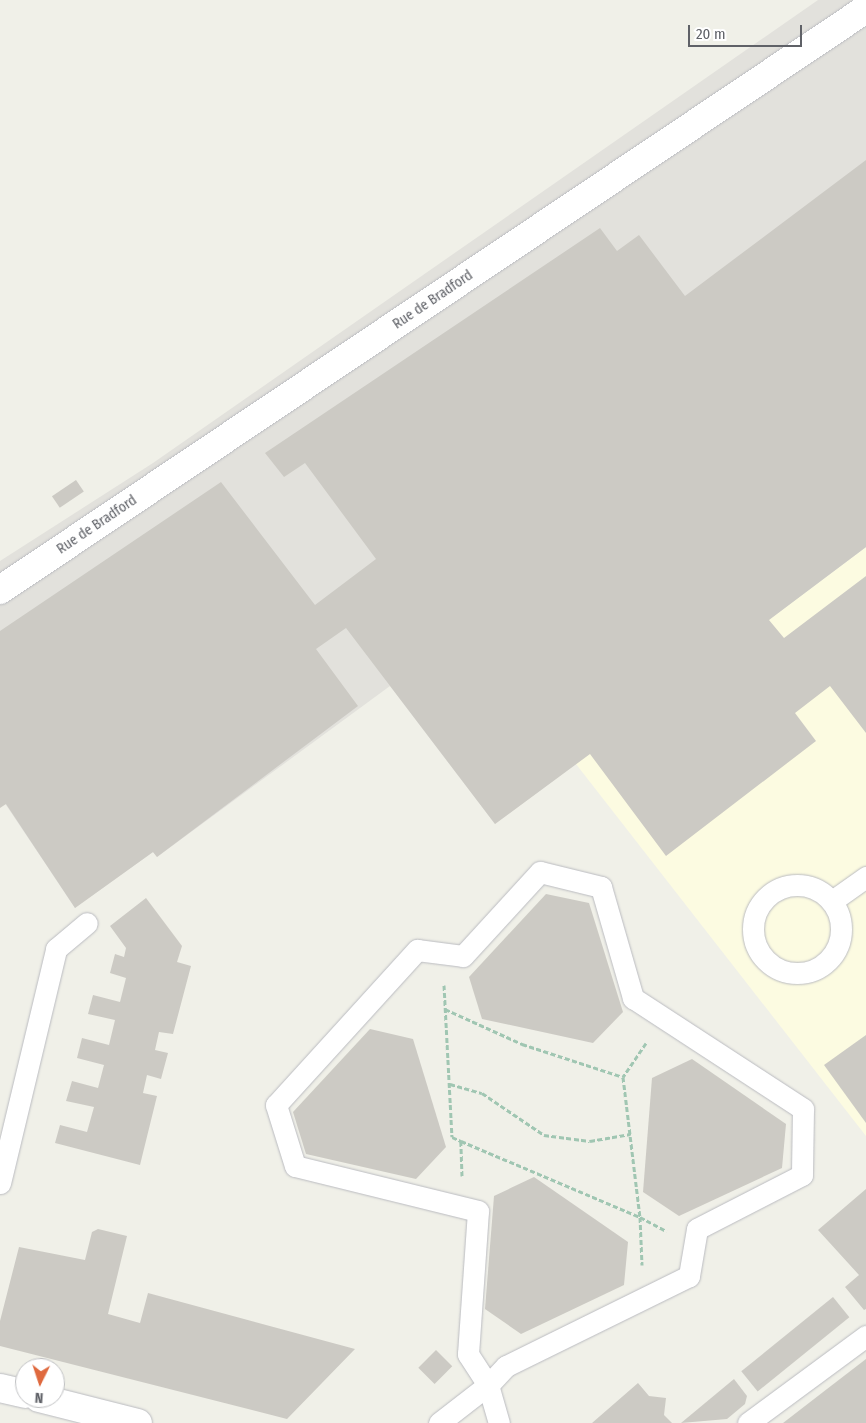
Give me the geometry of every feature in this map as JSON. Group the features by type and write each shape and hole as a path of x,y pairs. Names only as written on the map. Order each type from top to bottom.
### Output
{"street":[{"name":"Rue de Bradford","path":"0,590 866,9"},
{"path":"0,1388 15,1392"},
{"path":"65,1405 138,1423"}],"lane":[{"path":"439,1423 488,1385 506,1366 688,1276 697,1229 802,1175 803,1109 633,998 601,887 540,872 463,956 417,950 276,1105 295,1166 478,1210 468,1354 488,1385 499,1423"},
{"path":"832,901 866,877"},
{"path":"805,886 832,901 838,912 841,937 830,959 808,972 795,973 783,971 763,957 755,940 754,921 758,909 775,891 805,886"},
{"path":"0,1183 56,949 87,924"},
{"path":"748,1423 866,1336"}],"path":[{"path":"442,953 452,1138 640,1217 693,1247"},
{"path":"445,1009 522,1044 623,1077"},
{"path":"644,1298 640,1217 623,1077 662,1018"},
{"path":"450,1084 482,1093 544,1135 590,1141 630,1134"},
{"path":"461,1141 463,1207"}],"shaded area":[{"path":"818,0 851,0 866,17 866,547 495,824 390,686 157,857 153,852 75,908 0,796 0,561 153,463"},
{"path":"866,547 866,1136 576,764"}],"building":[{"path":"866,160 866,547 769,620 784,638 866,576 866,733 830,686 795,713 816,741 666,856 590,754 495,824 346,628 316,649 358,706 157,857 153,852 75,908 6,804 0,808 0,631 221,482 315,605 376,559 305,463 284,477 265,453 600,228 617,251 639,235 685,296"},
{"path":"76,480 84,492 60,508 52,496"},
{"path":"546,894 589,903 623,1012 593,1043 482,1019 469,977"},
{"path":"146,898 182,946 177,962 191,966 173,1034 159,1032 155,1050 168,1053 161,1079 147,1075 143,1093 157,1096 140,1165 55,1143 60,1125 87,1132 94,1107 66,1101 72,1081 98,1088 104,1065 77,1058 82,1038 109,1045 115,1020 88,1014 93,995 120,1002 126,978 110,973 115,954 124,957 126,948 110,926"},
{"path":"370,1029 413,1039 446,1147 416,1179 306,1154 293,1112"},
{"path":"866,1035 866,1123 824,1065"},
{"path":"692,1059 786,1124 782,1168 679,1216 643,1192 652,1078"},
{"path":"534,1177 628,1242 624,1285 521,1334 485,1309 494,1196"},
{"path":"866,1189 866,1309 864,1310 845,1287 859,1275 818,1230"},
{"path":"98,1229 127,1236 108,1314 140,1323 148,1293 355,1349 287,1419 65,1363 65,1358 47,1358 0,1346 0,1321 19,1247 85,1260 92,1232"},
{"path":"833,1297 849,1317 758,1391 741,1371"},
{"path":"436,1350 452,1366 435,1384 418,1368"},
{"path":"866,1359 866,1423 783,1423 827,1389"},
{"path":"734,1379 747,1396 745,1404 727,1419 681,1423"},
{"path":"638,1383 649,1396 666,1398 664,1415 672,1423 592,1423"}]}
